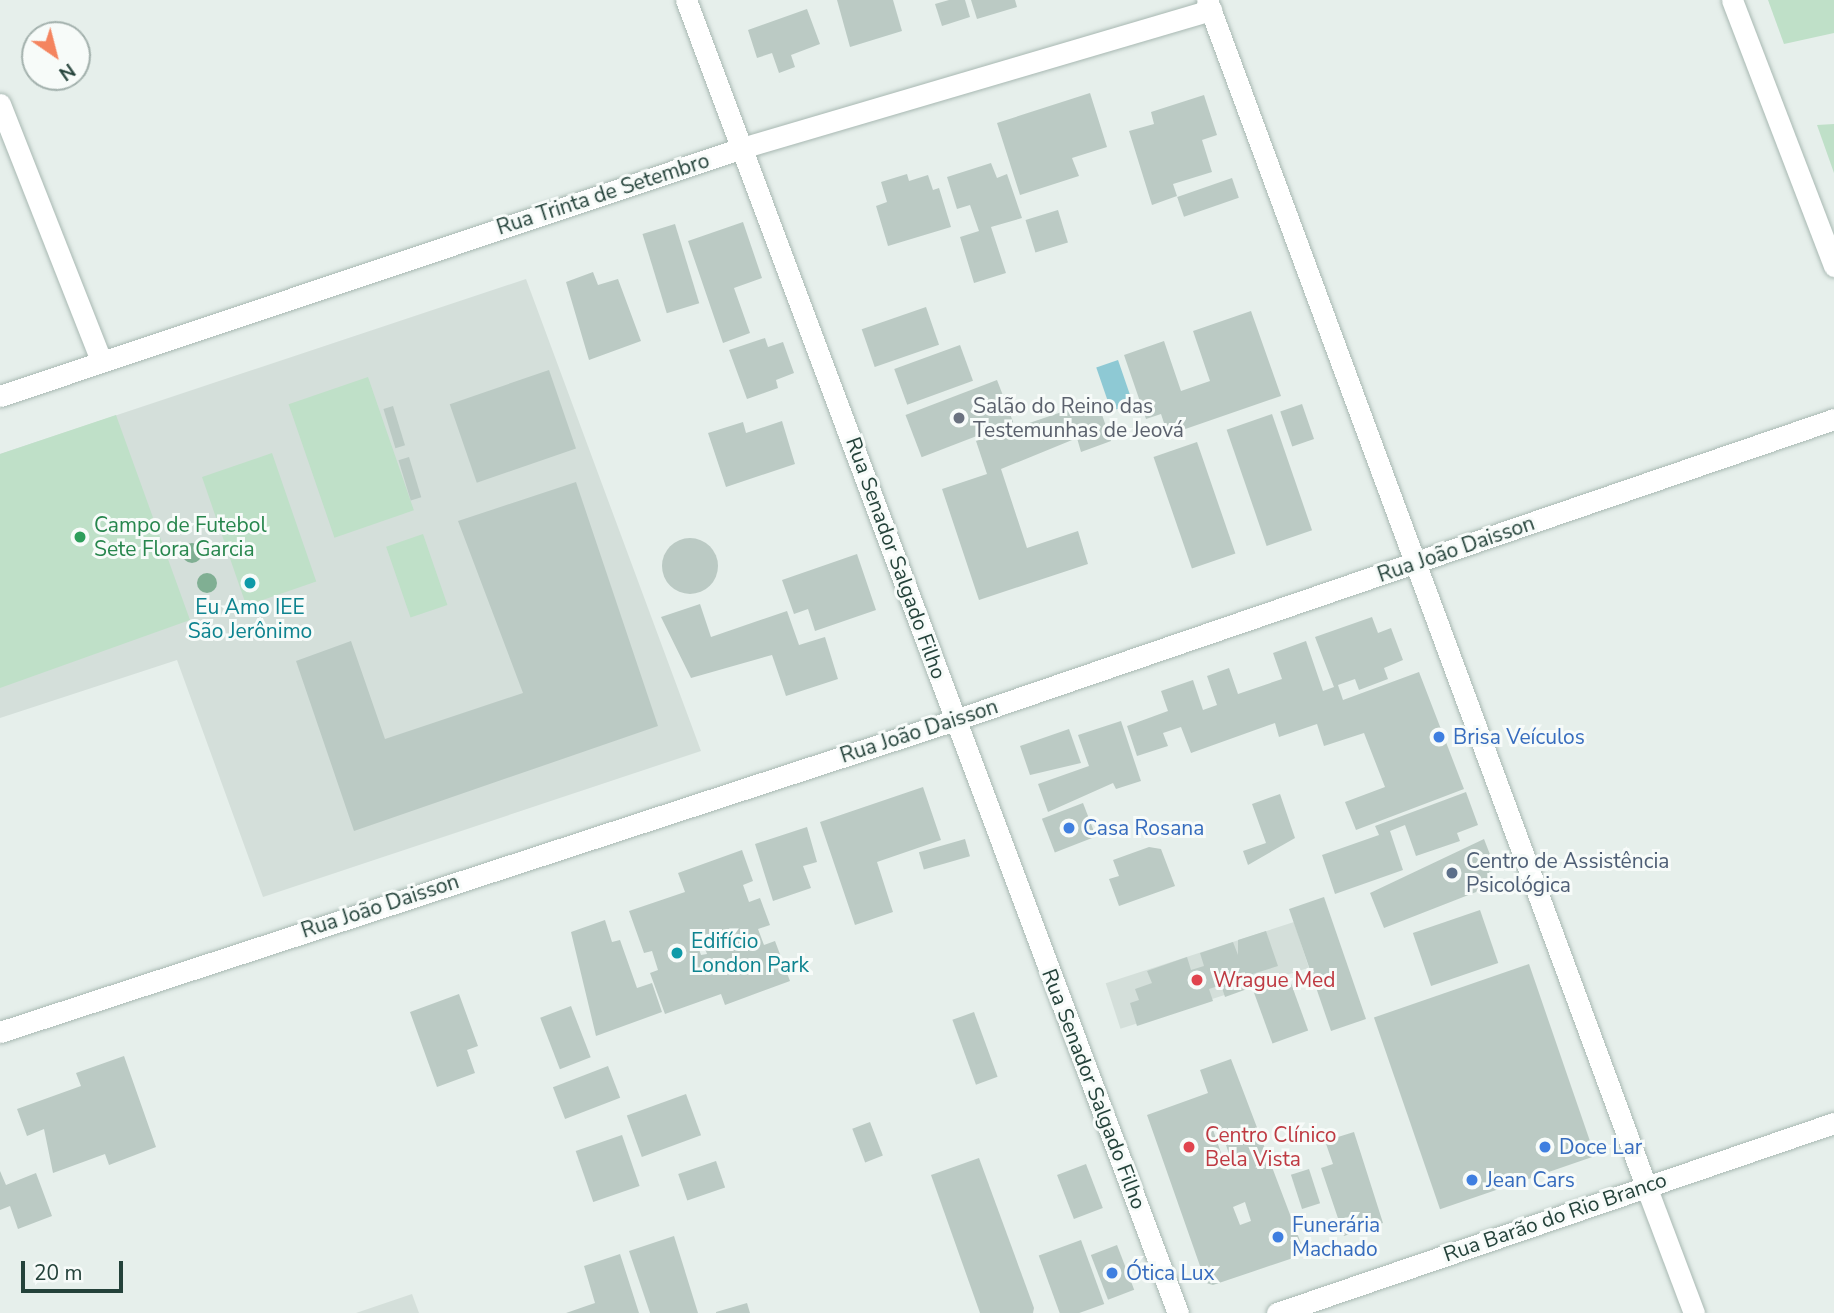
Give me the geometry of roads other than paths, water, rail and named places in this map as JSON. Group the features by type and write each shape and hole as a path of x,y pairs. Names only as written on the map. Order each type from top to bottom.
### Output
{"street":[{"name":"Rua Senador Salgado Filho","path":"686,0 744,147 1178,1313"},
{"path":"1732,0 1834,266"},
{"name":"Rua Trinta de Setembro","path":"0,396 101,359 744,147 1209,5"},
{"path":"1209,5 1694,1313"},
{"path":"0,104 101,359"},
{"name":"Rua João Daisson","path":"0,1032 956,720 1834,419"},
{"name":"Rua Barão do Rio Branco","path":"1277,1313 1834,1123"}],"water":[{"path":"1118,360 1133,403 1111,411 1096,367"}],"place":[{"name":"Salão do Reino das Testemunhas de Jeová","path":"959,418"},
{"name":"Campo de Futebol Sete Flora Garcia","path":"80,537"},
{"name":"Eu Amo IEE São Jerônimo","path":"250,583"},
{"name":"Brisa Veículos","path":"1439,737"},
{"name":"Casa Rosana","path":"1069,828"},
{"name":"Centro de Assistência Psicológica","path":"1452,873"},
{"name":"Edifício London Park","path":"677,953"},
{"name":"Wrague Med","path":"1197,980"},
{"name":"Centro Clínico Bela Vista","path":"1189,1147"},
{"name":"Doce Lar","path":"1545,1147"},
{"name":"Jean Cars","path":"1472,1180"},
{"name":"Funerária Machado","path":"1278,1237"},
{"name":"Ótica Lux","path":"1112,1273"}]}
